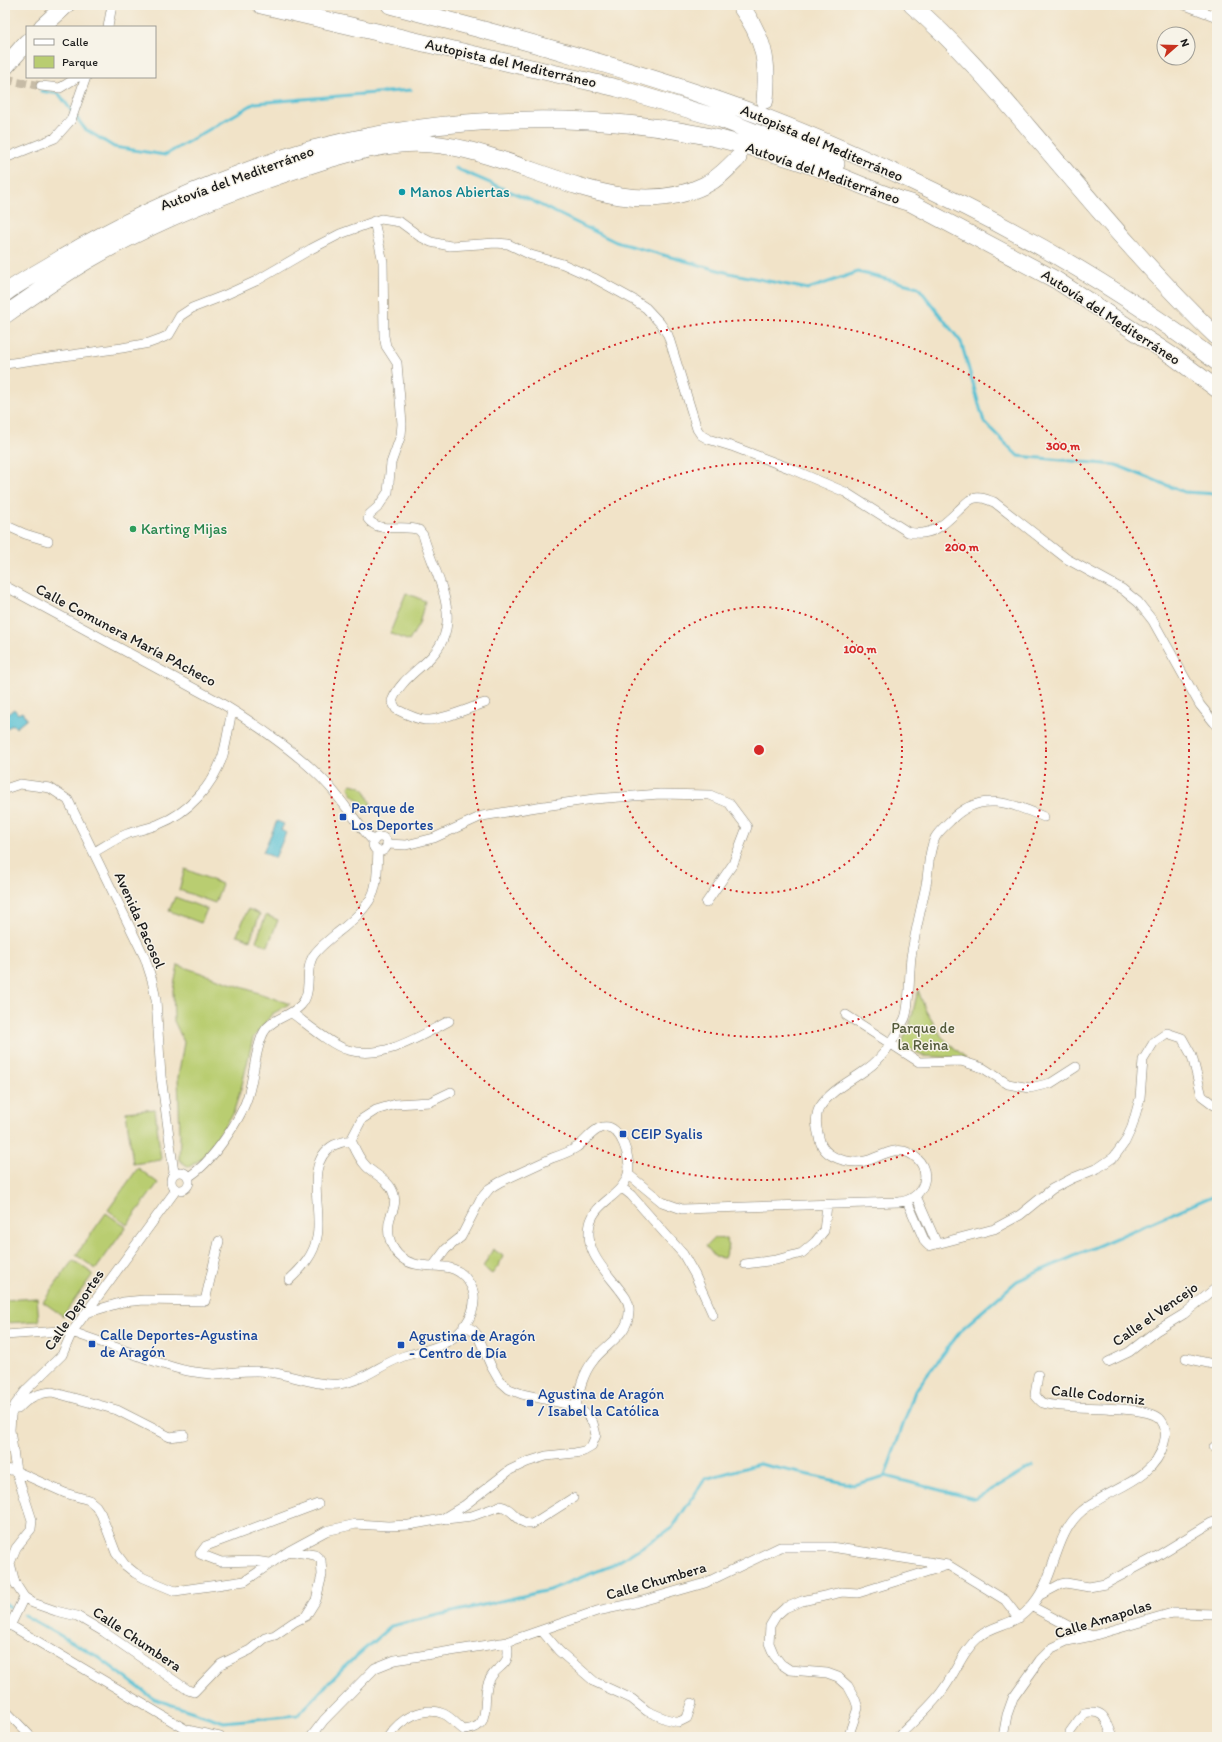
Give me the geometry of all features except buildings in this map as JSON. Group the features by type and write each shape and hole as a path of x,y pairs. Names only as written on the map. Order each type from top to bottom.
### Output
{"highway":[{"path":"47,22 66,5"},
{"name":"Autopista del Mediterráneo","path":"261,5 617,88 713,117 802,150 888,186 911,203"},
{"name":"Autopista del Mediterráneo","path":"390,5 496,33 652,79 741,109 851,153 955,201 1038,245 1116,292 1217,362"},
{"path":"740,5 753,23 762,43 766,65 766,100"},
{"path":"912,5 983,74 1141,259 1217,337"},
{"path":"5,67 26,43"},
{"name":"Autovía del Mediterráneo","path":"5,293 27,277 133,218 198,189 261,165 318,147 374,135 422,128 506,120 574,121 672,131 719,139 774,154 837,175 885,196 911,203 1056,280 1174,357 1217,389"},
{"path":"5,315 55,280 88,260 167,219 213,199 294,170 365,150 400,144 422,144 446,147 499,158 595,192 647,199 667,198 687,193 706,185 738,158"},
{"path":"5,306 32,284 50,265"}],"street":[{"path":"108,26 112,5"},
{"path":"1185,5 1217,17"},
{"path":"41,86 60,88 76,78"},
{"path":"5,158 55,138 71,120 86,78"},
{"path":"5,364 122,348 149,343 160,339 168,335 180,316 192,308 256,281 322,243 381,219 400,222 430,242 450,246 496,243 508,244 531,255 562,264 594,278 646,308 660,322 668,335 697,429 701,435 708,439 734,446 845,492 908,532 918,534 930,532 941,527 968,501 974,498 984,498 994,502 1067,559 1122,589 1138,602 1153,621 1200,705 1217,726"},
{"path":"374,221 383,262 384,336 386,346 397,363 402,424 401,435 391,463 388,492 378,507 370,514 368,519 373,525 379,527 405,527 419,530 423,535 446,600 449,616 446,634 434,655 404,681 396,692 392,701 396,709 424,720 438,719 485,703"},
{"path":"5,525 25,534 48,541"},
{"name":"Calle Comunera María PAcheco","path":"5,586 232,710 314,771 329,786 373,842"},
{"path":"94,852 127,834 158,825 169,820 183,811 195,800 215,772 222,755 232,710"},
{"name":"Avenida Pacosol","path":"5,789 20,784 50,788 68,800 145,958 156,1000 161,1076 174,1173"},
{"path":"387,844 406,845 434,838 482,816 536,807 594,799 660,794 710,795 729,802 747,827 732,864 706,903"},
{"path":"628,1174 662,1202 682,1209 907,1201 916,1196 923,1187 925,1172 921,1162 910,1153 900,1150 867,1160 846,1161 830,1155 821,1145 816,1125 818,1109 828,1096 844,1083 868,1069 890,1044 906,1017 911,957 928,877 931,851 936,836 957,814 977,803 998,801 1020,807 1044,817"},
{"path":"188,1177 200,1168 222,1142 238,1119 249,1094 261,1038 266,1027 275,1020 292,1013 302,1004 306,997 307,977 312,957 318,950 350,923 365,907 375,889 378,851 373,846 373,842 376,838 381,837 385,839 387,844"},
{"path":"378,851 384,850 387,844"},
{"path":"292,1013 320,1034 347,1050 368,1053 393,1048 449,1021"},
{"path":"846,1016 919,1062 961,1061 983,1068 1008,1084 1030,1088 1051,1083 1076,1067"},
{"path":"907,1201 925,1242 933,1245 994,1229 1020,1215 1052,1189 1073,1178 1098,1168 1114,1157 1125,1142 1132,1127 1140,1098 1142,1060 1154,1042 1167,1033 1182,1038 1192,1056 1202,1096 1214,1105 1217,1104"},
{"path":"289,1280 310,1257 317,1238 319,1216 315,1178 320,1158 333,1145 351,1140 362,1119 376,1110 396,1104 430,1102 452,1092"},
{"path":"434,1265 446,1249 461,1237 477,1205 490,1188 500,1182 576,1148 598,1128 605,1126 612,1128 620,1137 628,1154 628,1174 621,1187 602,1204 595,1213 590,1221 588,1233 591,1248 597,1261 627,1299 629,1316 626,1326 620,1336 601,1352 587,1370 576,1406"},
{"path":"5,1335 59,1331 72,1332 186,1370 214,1374 248,1371 267,1372 324,1384 339,1384 357,1380 395,1359 431,1349 445,1343 458,1333 470,1318 474,1294 469,1282 461,1273 447,1266 427,1266 414,1264 402,1258 393,1248 388,1235 394,1207 394,1195 388,1183 366,1166 358,1155 351,1140"},
{"path":"180,1171 185,1173 188,1177 188,1186 180,1191 176,1190 170,1182 174,1173 180,1171"},
{"path":"621,1187 631,1195 683,1254 695,1275 713,1315"},
{"name":"Calle Deportes","path":"16,1472 10,1430 11,1416 15,1405 27,1389 62,1354 72,1332 176,1190"},
{"path":"916,1196 933,1245"},
{"path":"746,1264 776,1260 802,1253 815,1242 824,1231 827,1205"},
{"path":"86,1313 123,1302 144,1300 205,1301 219,1241"},
{"name":"Calle el Vencejo","path":"1108,1362 1129,1352 1156,1331 1184,1314 1217,1287"},
{"path":"442,1519 465,1505 510,1470 527,1462 546,1456 584,1451 591,1447 596,1435 593,1423 588,1416 576,1406 522,1394 509,1389 499,1380 478,1336 473,1330 464,1325"},
{"path":"1186,1358 1217,1365"},
{"name":"Calle Codorniz","path":"1019,1618 1040,1595 1065,1534 1072,1521 1081,1511 1091,1504 1133,1481 1147,1471 1157,1459 1166,1436 1165,1426 1160,1419 1152,1415 1125,1410 1042,1403 1034,1395 1038,1375"},
{"path":"11,1416 24,1402 33,1396 52,1392 117,1410 170,1437 184,1435"},
{"path":"5,1469 16,1472 65,1493 89,1500 102,1514 116,1553 125,1565 134,1573 175,1591 245,1581 289,1551 326,1531 356,1524 388,1526 409,1525 442,1519 472,1516 500,1506 504,1507 522,1523 532,1524 573,1498"},
{"name":"Calle Chumbera","path":"16,1472 32,1520 31,1529 16,1548 10,1563 15,1583 24,1596 33,1603 56,1612 77,1616 104,1632 190,1692 197,1690 221,1664 250,1650 265,1638 306,1616 316,1600 322,1575 321,1560 315,1555 289,1551"},
{"path":"270,1564 255,1561 221,1562 200,1554 206,1546 318,1504"},
{"path":"465,1505 472,1516"},
{"path":"1040,1595 1060,1584 1066,1583 1089,1587 1105,1584 1154,1558 1211,1523 1217,1522"},
{"name":"Calle Chumbera","path":"311,1737 324,1720 375,1668 395,1660 507,1642 597,1611 635,1603 705,1583 780,1546 832,1547 948,1565 1005,1600 1019,1618"},
{"path":"848,1737 858,1708 856,1699 848,1686 838,1677 827,1673 790,1670 780,1664 769,1643 770,1626 776,1616 785,1608 802,1600 842,1592 858,1593 948,1565"},
{"path":"24,1596 7,1624 187,1730 220,1737"},
{"path":"1031,1606 1074,1629 1092,1636"},
{"name":"Calle Amapolas","path":"1003,1737 1007,1715 1014,1698 1040,1660 1052,1648 1067,1641 1092,1636 1172,1612 1217,1614"},
{"path":"898,1737 942,1691 965,1652 981,1635 1019,1618"},
{"path":"542,1631 559,1651 589,1677 632,1699 647,1711 666,1719 679,1722 687,1718 692,1703"},
{"path":"388,1737 402,1722 413,1715 432,1710 446,1715 464,1730 478,1726 482,1721 485,1709 486,1687 490,1678 507,1660 509,1653 507,1642"},
{"path":"5,1710 31,1737"},
{"path":"1070,1737 1070,1732 1084,1713 1091,1711 1098,1712 1105,1717 1113,1737"}],"green space":[{"path":"406,593 425,601 419,624 409,641 390,633"},
{"path":"351,784 363,788 371,804 368,809 352,794 349,787"},
{"path":"185,869 222,884 215,903 179,890"},
{"path":"175,897 207,909 201,923 169,911"},
{"path":"248,909 260,914 250,940 237,935"},
{"path":"266,915 278,920 268,946 256,941"},
{"path":"178,965 290,1004 272,1014 253,1038 242,1085 233,1114 201,1159 189,1167 179,1160 180,1135 178,1077 184,1042 174,1021 173,990"},
{"name":"Parque de la Reina","path":"918,990 926,1011 942,1037 966,1058 922,1056 902,1043 912,1016"},
{"path":"155,1109 161,1160 133,1164 126,1112"},
{"path":"138,1168 158,1183 127,1225 108,1210"},
{"path":"106,1213 126,1227 96,1269 76,1255"},
{"path":"714,1238 726,1239 729,1246 724,1258 715,1257 706,1246"},
{"path":"493,1249 503,1256 499,1265 492,1274 483,1267"},
{"path":"73,1260 93,1274 63,1316 43,1302"},
{"path":"37,1298 39,1321 5,1323 5,1300"}],"water":[{"path":"14,709 18,714 22,712 27,719 16,728 13,724 5,730 5,716"},
{"path":"277,821 284,824 281,830 286,833 275,858 263,852"}],"waterway":[{"path":"41,91 59,94 85,129 114,147 165,155 255,103 411,90"},
{"path":"455,168 530,200 616,242 729,273 808,289 858,272 918,287 961,342 984,422 1018,456 1116,465 1184,492 1217,494"},
{"path":"885,1476 915,1391 963,1328 1017,1281 1217,1194"},
{"path":"24,1615 97,1656 154,1699 224,1722 298,1715 343,1668 391,1626 549,1590 613,1565 672,1528 705,1479 759,1464 854,1485 885,1476 975,1499 1033,1466"},
{"path":"5,1603 10,1607"}],"tunnel":[{"path":"5,79 41,86"}],"place":[{"name":"Manos Abiertas","path":"402,192"},
{"name":"Karting Mijas","path":"133,529"},
{"name":"Parque de Los Deportes","path":"343,817"},
{"name":"CEIP Syalis","path":"623,1134"},
{"name":"Calle Deportes-Agustina de Aragón","path":"92,1344"},
{"name":"Agustina de Aragón - Centro de Día","path":"401,1345"},
{"name":"Agustina de Aragón / Isabel la Católica","path":"530,1403"}]}
